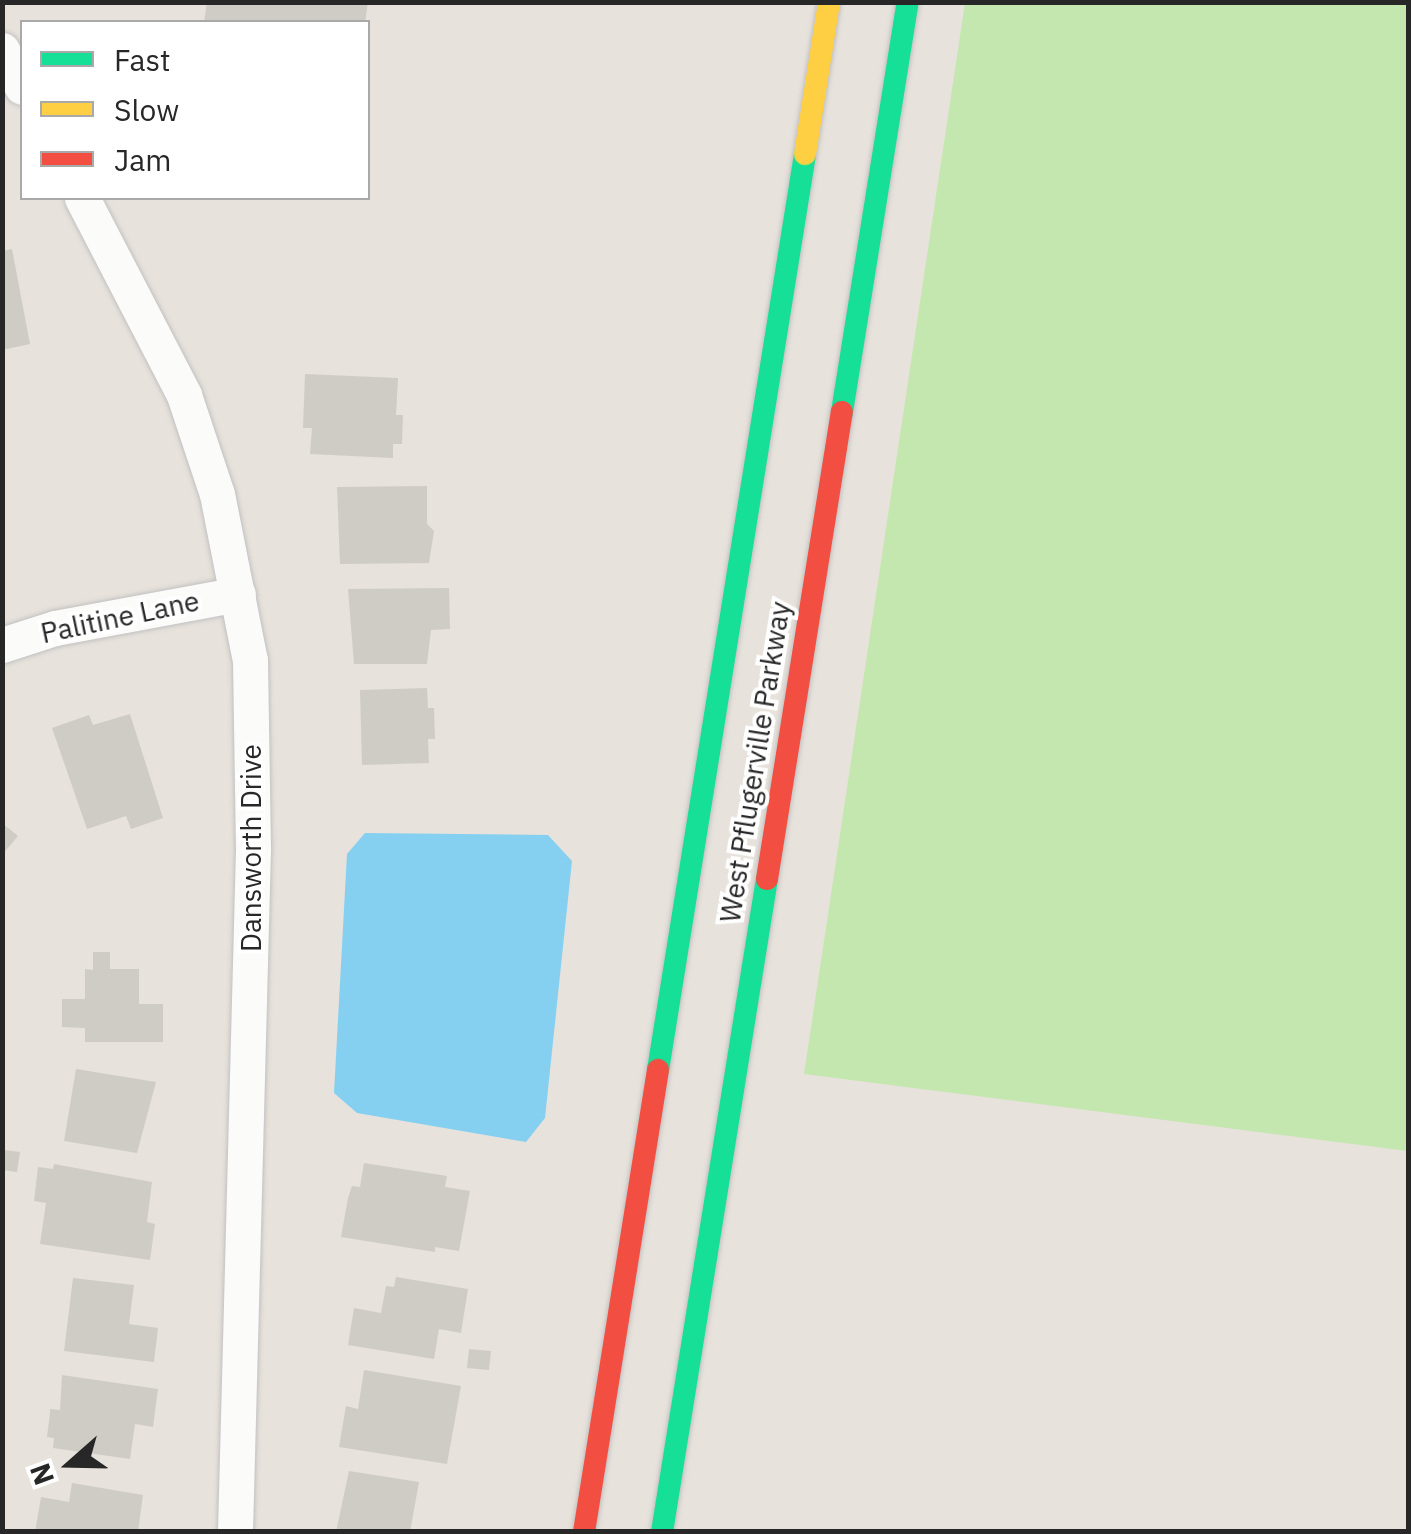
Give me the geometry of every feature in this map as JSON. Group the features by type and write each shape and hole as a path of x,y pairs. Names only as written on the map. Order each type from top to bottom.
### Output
{"main road":[{"name":"West Pflugerville Parkway","path":"584,1532 684,972 828,2"},
{"name":"West Pflugerville Parkway","path":"662,1532 741,980 908,2"}],"street":[{"path":"2,50 20,83"},
{"name":"Dansworth Drive","path":"83,200 184,395 217,494 250,660 253,849 234,1532"},
{"name":"Palitine Lane","path":"2,645 55,628 238,594"}],"green space":[{"path":"965,3 1408,3 1408,1151 804,1074"}],"water":[{"path":"365,833 548,835 572,861 545,1118 526,1142 357,1113 334,1093 347,854"}],"building":[{"path":"207,2 368,2 365,20 204,20"},
{"path":"12,249 30,344 2,350 2,251"},
{"path":"305,374 398,378 396,415 403,415 402,444 393,444 393,458 310,454 312,428 303,428"},
{"path":"427,486 427,524 434,531 429,563 340,564 337,487"},
{"path":"449,588 450,629 431,630 427,664 354,664 348,589"},
{"path":"427,688 428,708 434,708 435,739 428,739 429,763 362,765 360,690"},
{"path":"130,714 163,818 131,829 126,816 87,829 52,728 89,715 93,725"},
{"path":"2,823 18,836 2,855"},
{"path":"93,952 110,952 110,969 139,969 139,1004 163,1004 163,1042 85,1042 85,1028 62,1027 62,999 85,999 85,969 93,970"},
{"path":"76,1069 156,1082 137,1153 64,1141"},
{"path":"4,1150 20,1152 17,1172 2,1170"},
{"path":"364,1163 447,1176 445,1187 470,1191 459,1251 435,1247 435,1252 341,1237 348,1198 352,1186 360,1187"},
{"path":"54,1164 152,1182 147,1222 155,1224 150,1260 40,1244 46,1203 34,1201 38,1167 53,1169"},
{"path":"396,1277 468,1289 461,1333 439,1329 434,1359 348,1345 354,1308 381,1313 386,1286 394,1287"},
{"path":"73,1278 134,1285 129,1324 158,1328 154,1362 64,1351"},
{"path":"469,1349 491,1351 489,1370 467,1368"},
{"path":"364,1370 461,1386 447,1464 339,1447 346,1406 358,1409"},
{"path":"62,1375 158,1389 153,1427 135,1424 130,1459 53,1448 54,1438 47,1437 50,1409 60,1410"},
{"path":"349,1471 419,1482 410,1532 336,1532"},
{"path":"72,1483 143,1495 138,1532 35,1532 41,1497 69,1502"}],"traffic: fast":[{"path":"842,412 908,2"},
{"path":"658,1070 805,154"},
{"path":"662,1532 767,879"}],"traffic: slow":[{"path":"805,154 829,2"}],"traffic: jam":[{"path":"767,879 842,412"},
{"path":"584,1532 658,1070"}]}
